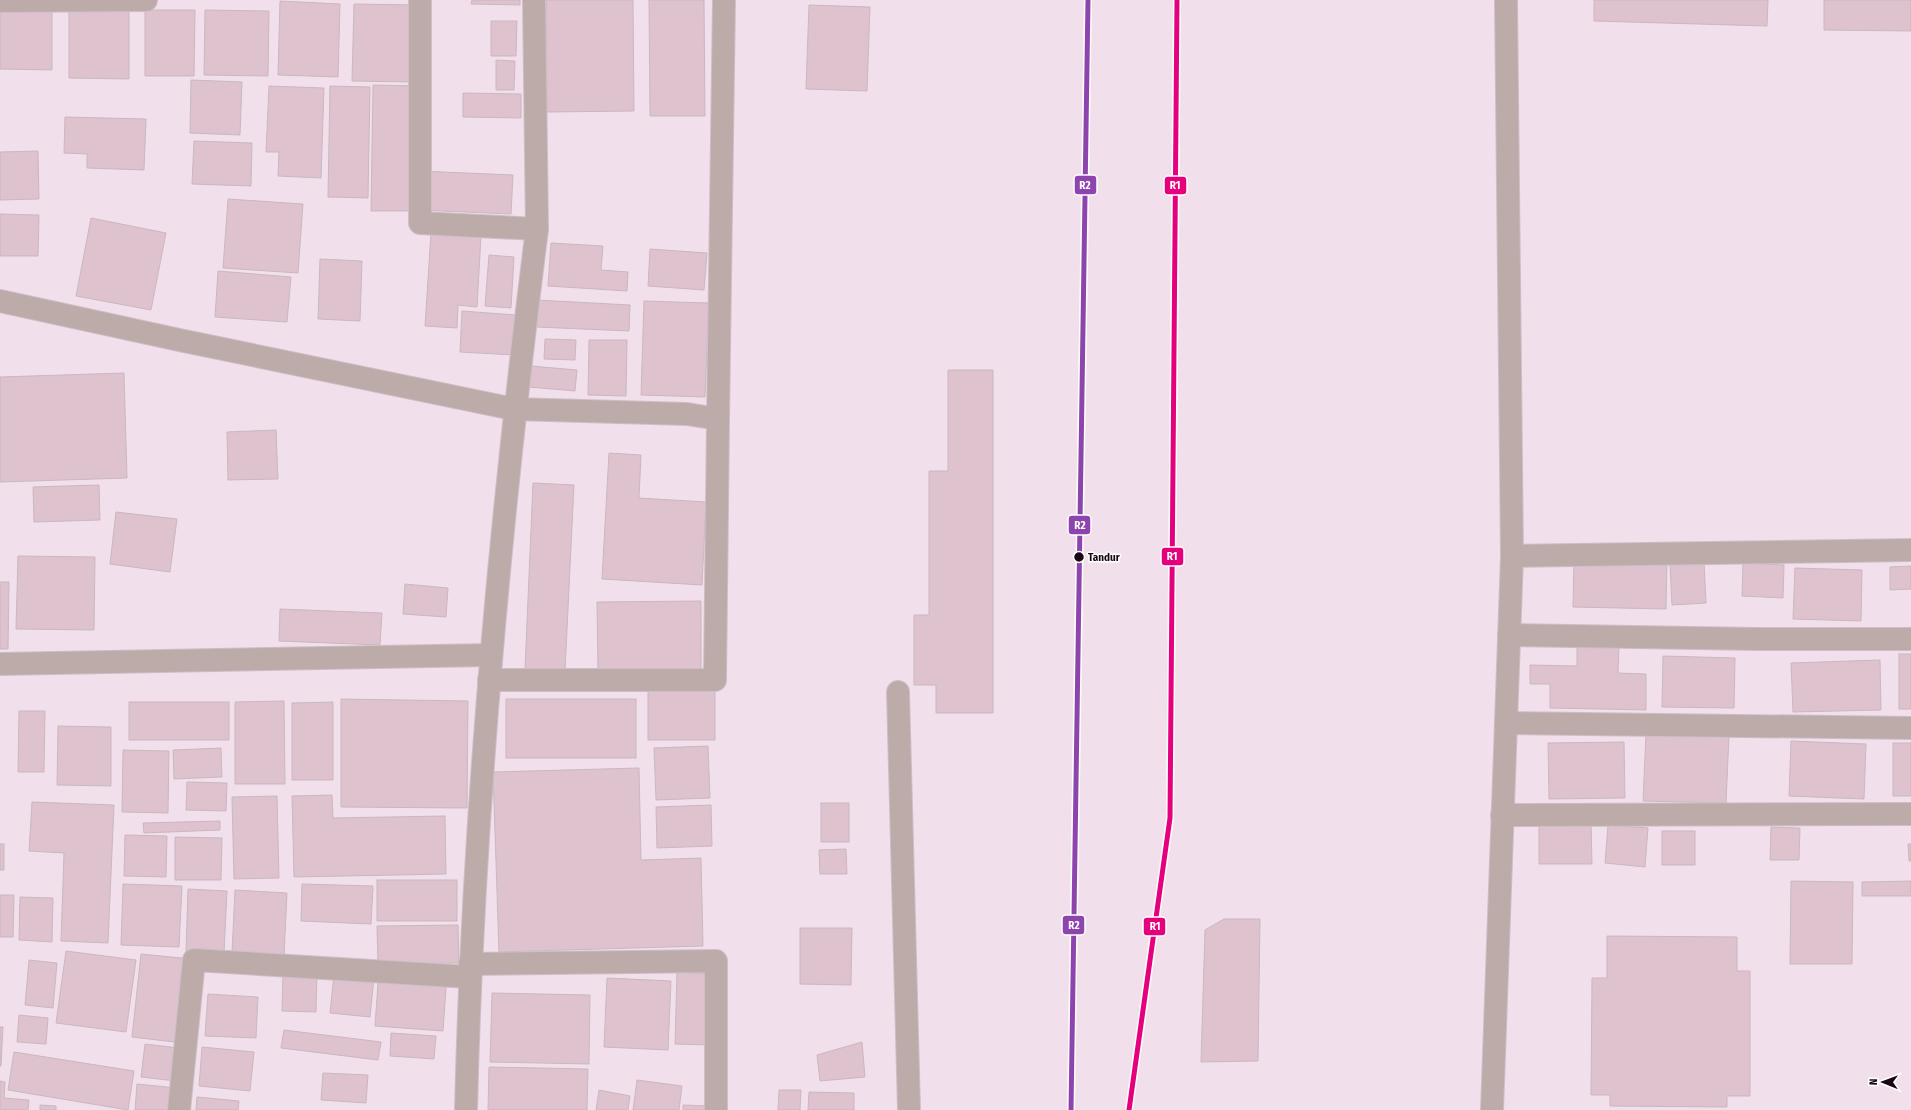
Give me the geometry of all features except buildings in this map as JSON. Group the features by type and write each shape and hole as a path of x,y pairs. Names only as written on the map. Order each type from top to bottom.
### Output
{"street":[{"path":"0,1 146,0"},
{"path":"420,0 420,223 537,229"},
{"path":"466,1110 469,971 490,655 514,409 537,229 534,0"},
{"path":"489,680 715,680 724,0"},
{"path":"1492,1110 1512,556 1506,0"},
{"path":"0,301 184,341 514,409 688,414 718,419"},
{"path":"1512,556 1911,550"},
{"path":"1509,635 1758,639 1911,639"},
{"path":"0,664 490,655"},
{"path":"898,692 909,1110"},
{"path":"1506,723 1911,728"},
{"path":"1502,815 1911,814"},
{"path":"179,1110 194,960 469,971 716,961 716,1110"}],"railway":[{"path":"1129,1110 1170,818 1177,0"}],"transit line":[{"name":"R2","path":"1071,1110 1088,0"},
{"name":"R1","path":"1129,1110 1170,818 1177,0"}],"place":[{"name":"Tandur","path":"1079,557"}]}
